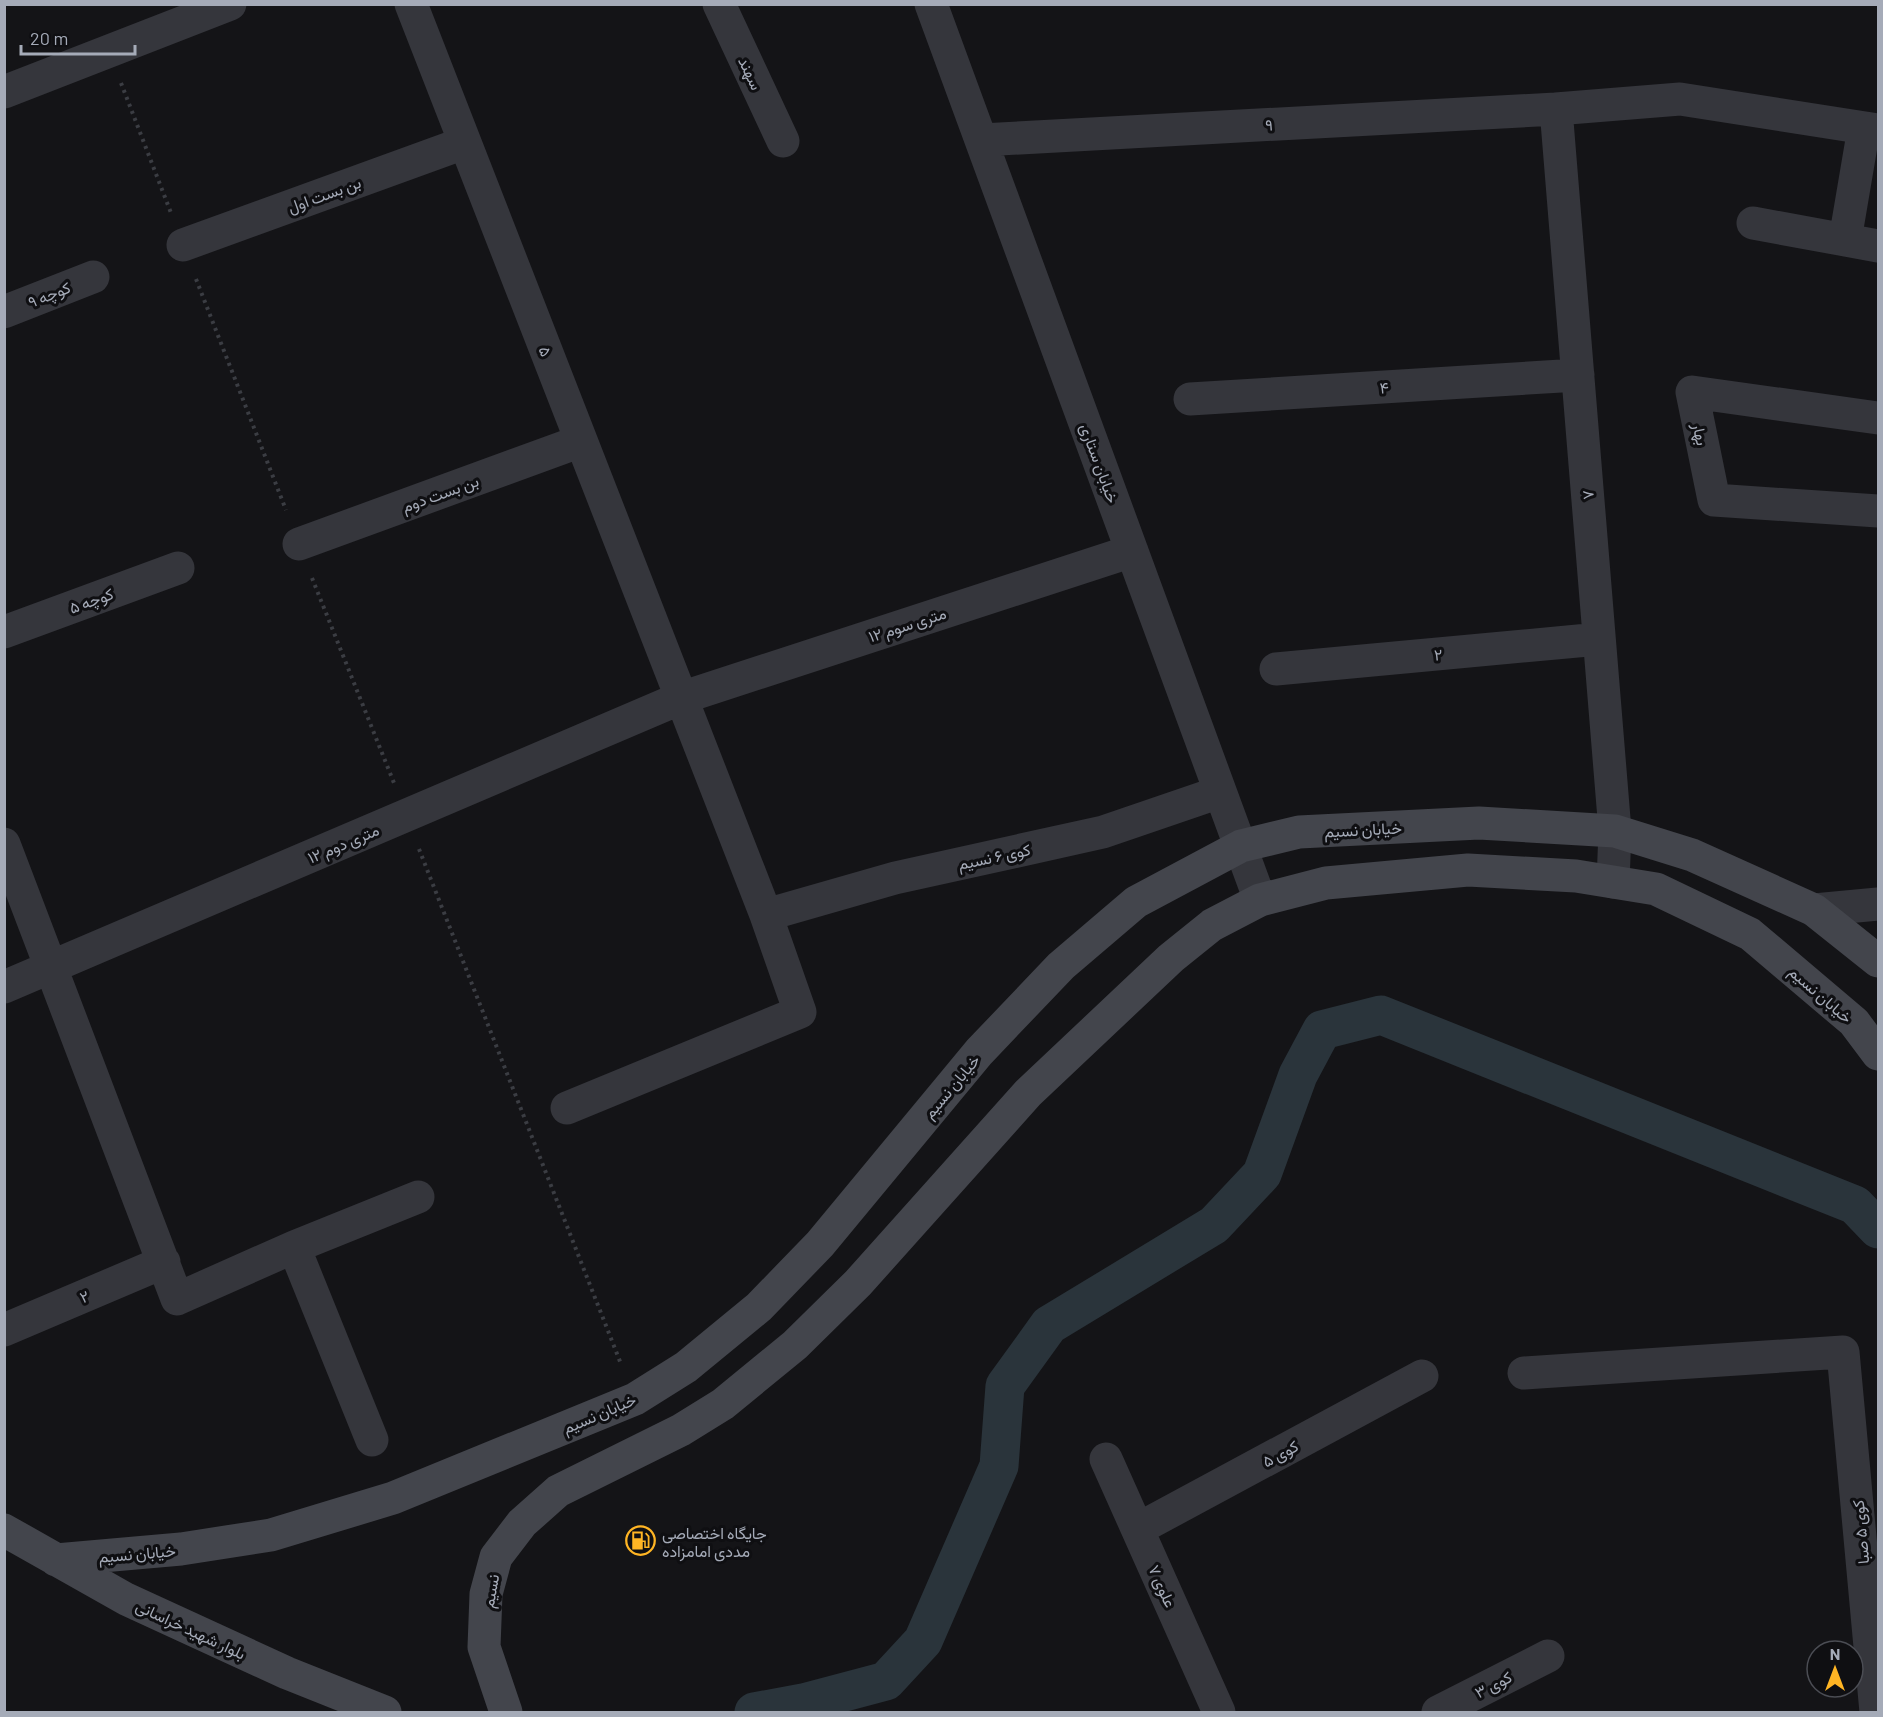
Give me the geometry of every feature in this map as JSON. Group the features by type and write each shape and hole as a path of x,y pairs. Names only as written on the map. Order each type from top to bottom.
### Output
{"main road":[{"name":"خیابان نسیم","path":"56,1560 181,1549 271,1535 393,1498 634,1399 686,1368 759,1306 820,1244 980,1052 1061,966 1136,902 1241,846 1299,832 1479,823 1615,831 1692,855 1814,910 1878,961"},
{"name":"خیابان نسیم","path":"558,1491 681,1430 723,1404 795,1346 858,1283 1029,1093 1171,958 1212,926 1260,900 1326,883 1468,870 1576,876 1656,889 1750,934 1854,1022 1878,1054"},
{"name":"نسیم","path":"506,1713 484,1647 486,1594 496,1557 522,1523 558,1491"},
{"name":"بلوار شهید خراسانی","path":"4,1530 126,1599 287,1673 384,1713"}],"street":[{"name":"۵","path":"411,4 766,915 800,1012 567,1108"},
{"name":"سهند","path":"718,4 783,141"},
{"path":"4,92 225,6"},
{"name":"خیابان ستاری","path":"938,12 981,140 1260,900"},
{"name":"۹","path":"981,140 1556,109 1680,99 1871,129"},
{"name":"۷","path":"1556,109 1615,831 1613,882"},
{"path":"1845,240 1871,129"},
{"name":"بن بست اول","path":"183,245 464,143"},
{"path":"1753,223 1878,246"},
{"name":"کوچه ۹","path":"4,312 93,277"},
{"name":"۴","path":"1190,399 1578,375"},
{"name":"بهار","path":"1878,418 1692,392 1714,500 1878,512"},
{"name":"بن بست دوم","path":"299,544 581,441"},
{"name":"۱۲ متری سوم","path":"681,698 1132,551"},
{"name":"کوچه ۵","path":"4,632 178,568"},
{"name":"۲","path":"1276,669 1599,639"},
{"name":"۱۲ متری دوم","path":"4,987 681,698"},
{"name":"کوی ۶ نسیم","path":"766,915 895,878 1103,832 1220,792"},
{"path":"4,844 177,1299 294,1247 418,1197"},
{"path":"1814,910 1878,904"},
{"path":"294,1247 372,1440"},
{"name":"۲","path":"4,1330 164,1263"},
{"name":"کوی ۵ صبا","path":"1524,1372 1843,1352 1875,1659 1876,1713"},
{"name":"کوی ۵","path":"1138,1529 1422,1376"},
{"name":"علوی ۷","path":"1106,1459 1219,1713"},
{"name":"کوی ۳","path":"1438,1713 1548,1656"}],"path":[{"path":"109,52 634,1399"}],"waterway":[{"path":"754,1712 803,1703 886,1681 923,1641 999,1466 1005,1386 1049,1325 1214,1225 1262,1174 1298,1075 1322,1030 1381,1015 1855,1205 1878,1229"}],"place":[{"name":"جایگاه اختصاصی مددی امامزاده","path":"641,1541"}]}
